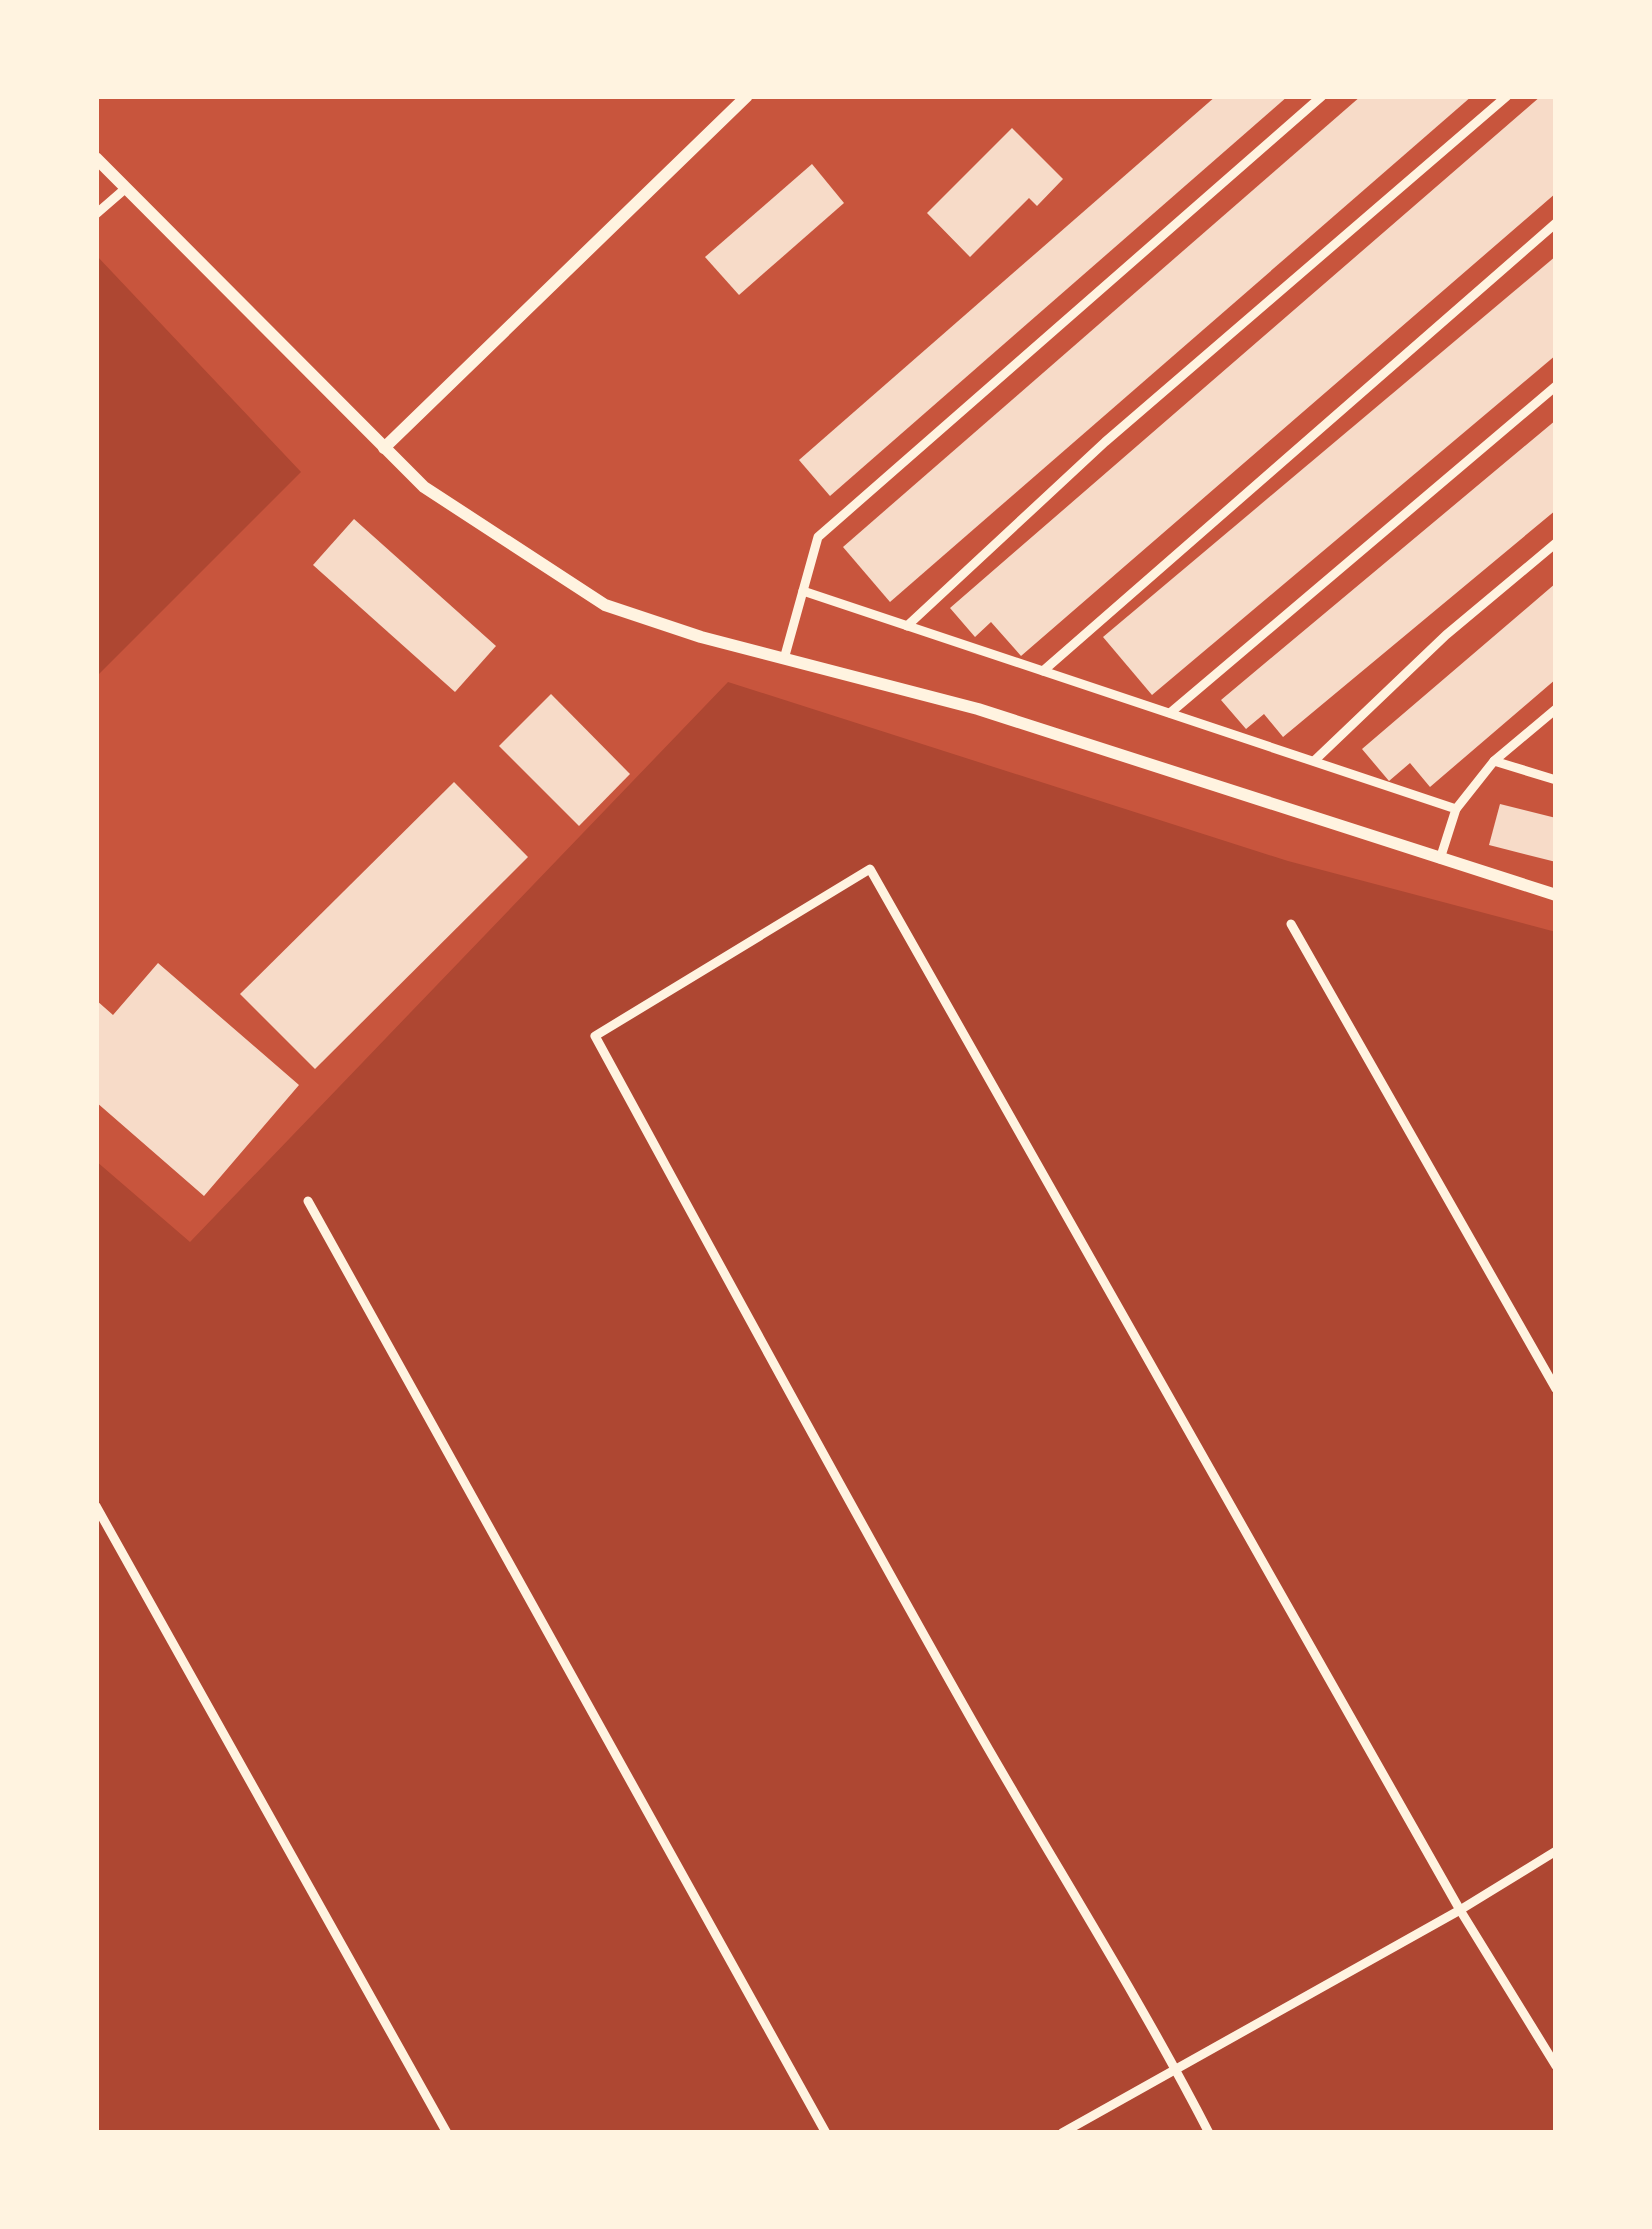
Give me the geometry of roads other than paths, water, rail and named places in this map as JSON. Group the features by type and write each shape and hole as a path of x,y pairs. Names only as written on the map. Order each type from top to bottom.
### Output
{"street":[{"path":"384,448 748,96"},
{"path":"96,158 424,487 605,605 700,637 978,709 1556,895"}],"lane":[{"path":"784,658 818,537 1322,96"},
{"path":"907,626 1105,442 1507,96"},
{"path":"96,214 126,188"},
{"path":"1043,671 1556,224"},
{"path":"1170,713 1556,386"},
{"path":"1314,761 1446,635 1556,543"},
{"path":"803,591 1456,808"},
{"path":"1440,859 1456,808 1494,761 1556,709"},
{"path":"1494,761 1556,780"},
{"path":"1208,2133 1176,2069 861,1525 595,1036 870,868 1460,1910 1556,2066"},
{"path":"1291,924 1556,1389"},
{"path":"308,1201 826,2133"},
{"path":"96,1506 447,2133"},
{"path":"1062,2133 1460,1910 1556,1851"}]}
